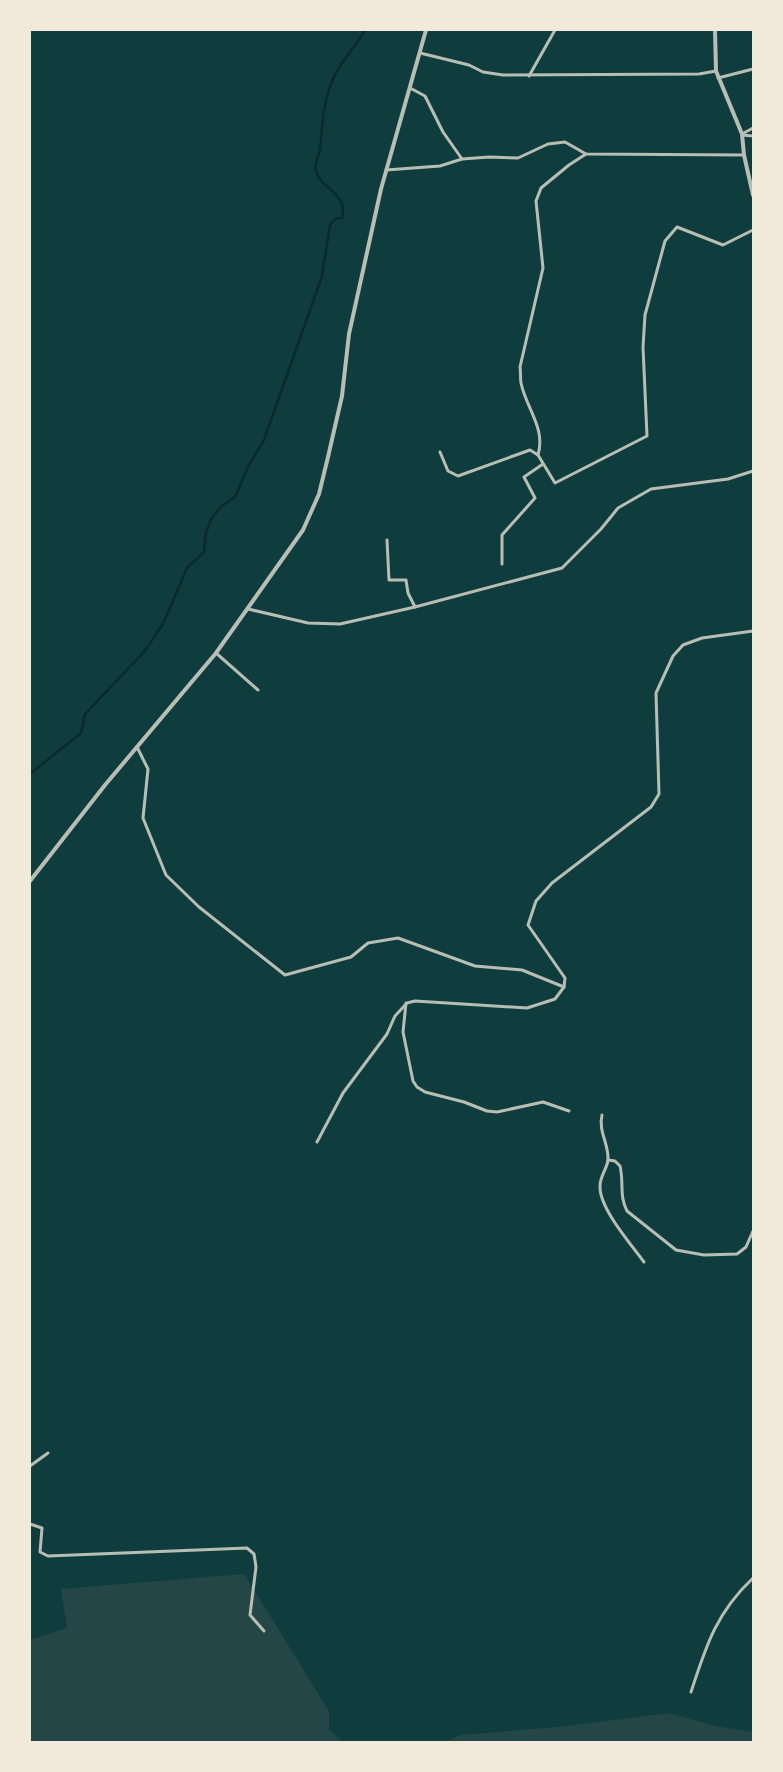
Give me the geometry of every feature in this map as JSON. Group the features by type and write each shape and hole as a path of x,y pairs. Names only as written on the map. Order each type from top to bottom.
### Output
{"street":[{"path":"30,881 137,747 216,653 303,530 319,494 342,396 350,334 386,170 426,30"},
{"path":"529,76 555,30"},
{"path":"715,30 716,70 742,134 744,156 753,195"},
{"path":"420,53 469,65 483,72 529,76 699,74 716,70"},
{"path":"718,78 753,69"},
{"path":"410,88 425,96 443,132 462,159"},
{"path":"742,134 753,128"},
{"path":"742,134 753,136"},
{"path":"386,170 440,166 462,159 488,157 518,158 548,144 565,142 586,154 744,156"},
{"path":"538,455 542,443 521,383 520,366 543,268 536,201 541,188 586,154"},
{"path":"440,452 448,472 458,476 530,450 538,455 555,483 647,436 643,346 645,316 665,241 677,227 723,245 753,230"},
{"path":"502,564 502,535 535,498 524,477 543,464"},
{"path":"248,609 308,623 340,624 415,608 562,568 601,529 618,508 652,489 728,479 753,471"},
{"path":"387,540 389,580 406,580 408,594 415,608"},
{"path":"317,1142 343,1093 387,1034 394,1016 406,1003 415,1001 527,1008 555,998 564,987 565,978 528,925 536,901 552,883 651,808 659,794 656,693 673,656 683,645 702,638 753,631"},
{"path":"216,653 258,690"},
{"path":"137,747 148,769 143,818 166,875 199,907 285,975 351,957 368,943 398,938 475,966 522,970 564,987"},
{"path":"406,1003 403,1032 413,1081 417,1087 425,1092 464,1102 487,1111 496,1112 543,1102 569,1112"},
{"path":"602,1115 600,1125 608,1160 601,1176 602,1198 608,1211 644,1262"},
{"path":"608,1160 620,1166 620,1189 623,1204 627,1210 676,1250 704,1255 737,1254 746,1247 753,1231"},
{"path":"30,1466 48,1453"},
{"path":"30,1524 42,1528 40,1552 48,1556 247,1548 254,1554 256,1567 250,1615 264,1631"},
{"path":"691,1692 716,1624 734,1596 753,1578"}],"shaded area":[{"path":"244,1574 329,1711 329,1730 343,1742 30,1742 30,1640 67,1628 61,1589"},
{"path":"669,1713 715,1726 753,1732 753,1742 445,1742 460,1735 559,1727"}],"waterway":[{"path":"30,774 81,733 85,714 144,652 163,624 187,568 204,552 206,533 211,519 221,507 235,497 249,465 264,440 322,276 330,225 335,219 342,218 343,210 341,203 338,197 319,177 316,165 330,87 339,68 365,30"}]}
